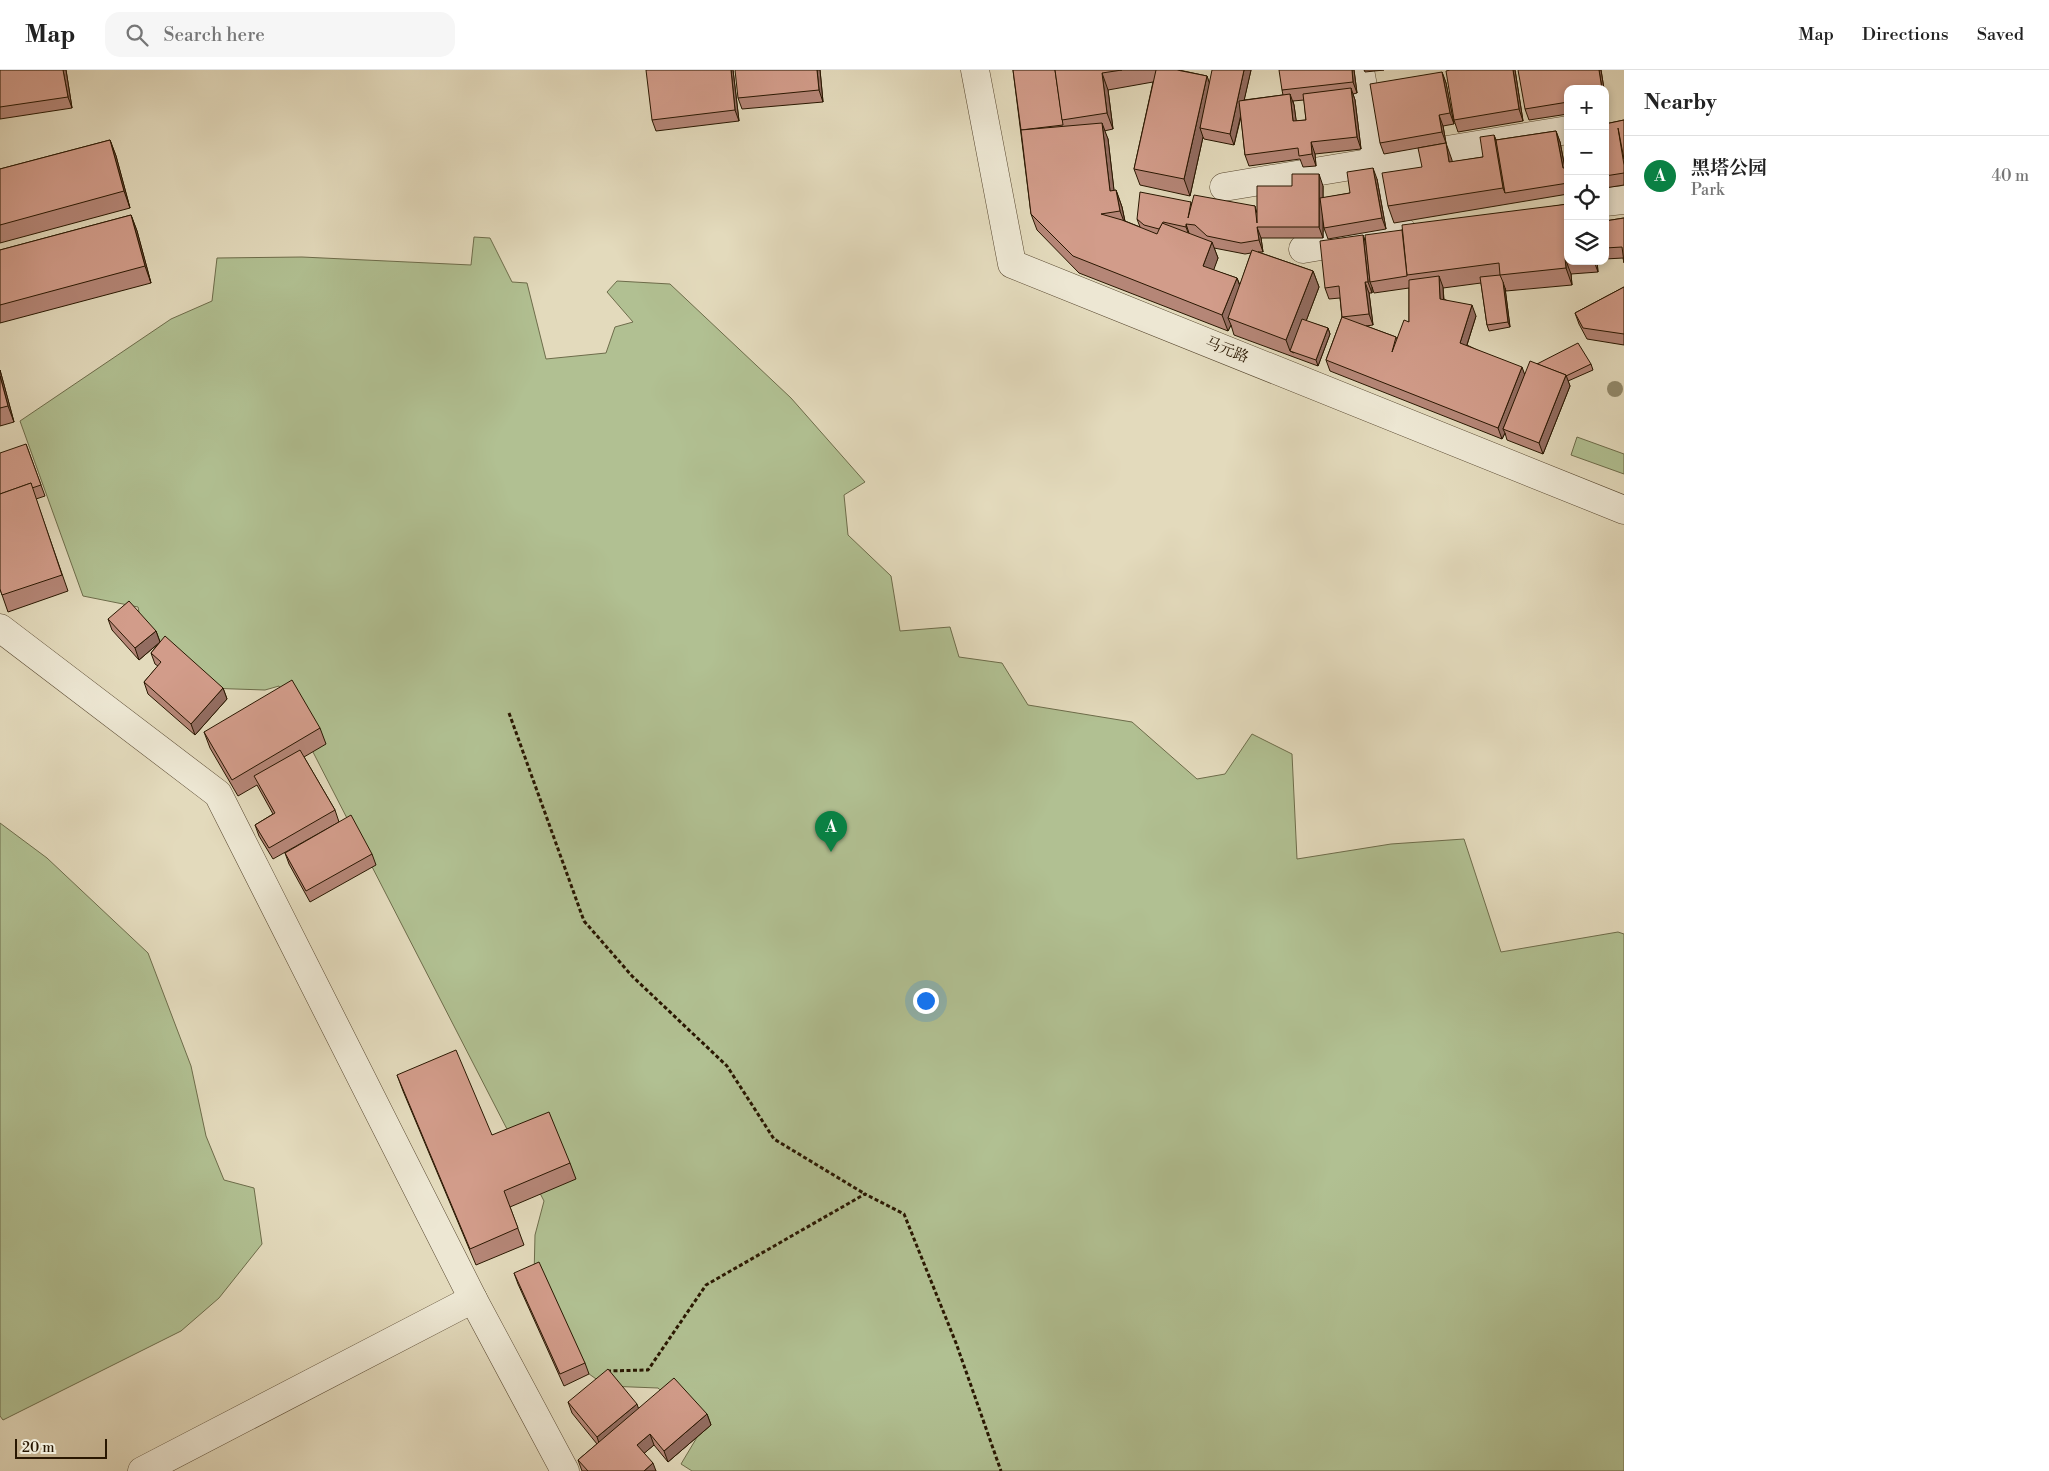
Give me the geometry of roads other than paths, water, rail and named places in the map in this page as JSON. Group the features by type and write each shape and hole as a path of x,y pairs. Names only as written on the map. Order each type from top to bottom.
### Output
{"street":[{"name":"马元路","path":"976,70 1012,264 1624,510"},
{"path":"1360,70 1390,234"},
{"path":"1224,187 1564,131"},
{"path":"1609,202 1624,200"},
{"path":"1303,249 1430,228"},
{"path":"0,628 218,794 473,1299 565,1471"},
{"path":"142,1471 473,1299"}],"place":[{"name":"黑塔公园","path":"831,852"}]}
